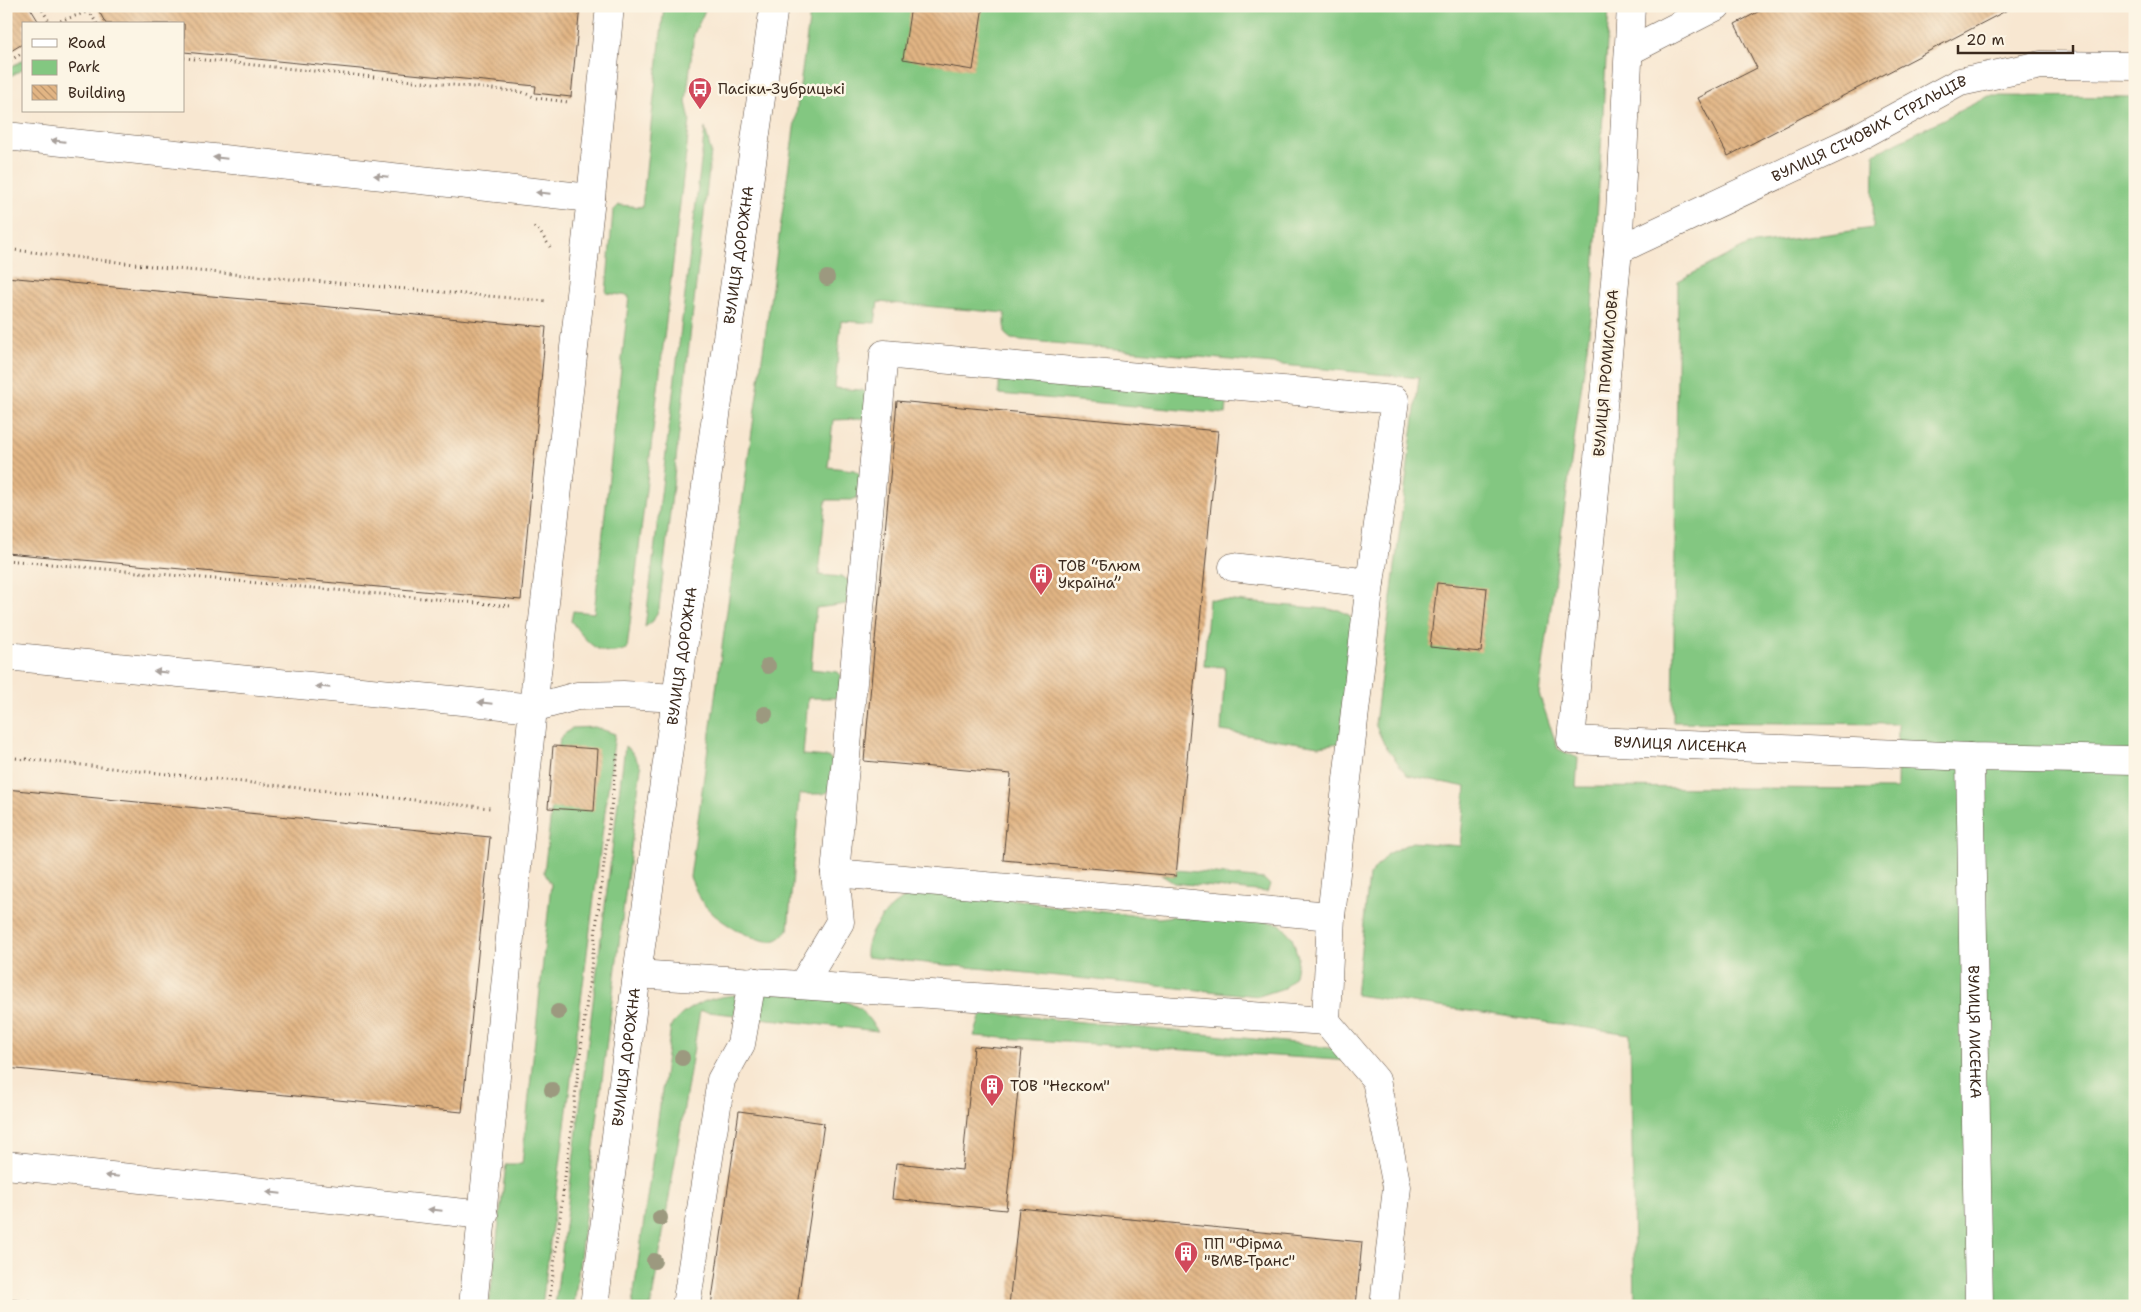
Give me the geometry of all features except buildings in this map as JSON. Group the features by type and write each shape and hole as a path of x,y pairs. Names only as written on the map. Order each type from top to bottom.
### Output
{"street":[{"path":"473,1306 484,1215 533,708 591,198 610,6"},
{"name":"ВУЛИЦЯ ДОРОЖНА","path":"594,1306 637,974 774,6"},
{"name":"ВУЛИЦЯ ПРОМИСЛОВА","path":"1571,740 1618,250 1631,6"},
{"path":"1629,51 1717,6"},
{"name":"ВУЛИЦЯ СІЧОВИХ СТРІЛЬЦІВ","path":"1618,250 1851,141 1960,82 2041,65 2135,66"},
{"path":"6,136 591,198"},
{"path":"803,984 840,922 835,872 884,354 1395,400 1370,583 1331,916 1326,1021 1376,1080 1397,1187 1384,1306"},
{"path":"1233,568 1370,583"},
{"path":"6,656 533,708 577,696 623,695 677,698"},
{"name":"ВУЛИЦЯ ЛИСЕНКА","path":"1571,740 1970,757 2135,760"},
{"name":"ВУЛИЦЯ ЛИСЕНКА","path":"1970,757 1979,1306"},
{"path":"835,872 1331,916"},
{"path":"637,974 1326,1021"},
{"path":"686,1306 721,1080 741,1044 752,981"},
{"path":"6,1165 484,1215"}],"path":[{"path":"40,6 49,22"},
{"path":"85,6 96,22"},
{"path":"53,22 90,11"},
{"path":"6,63 22,53"},
{"path":"185,58 522,92 536,98 571,102"},
{"path":"533,227 540,232 551,249"},
{"path":"6,249 186,270 555,302"},
{"path":"6,560 514,607"},
{"path":"549,1306 618,751"},
{"path":"6,756 497,809"}],"green space":[{"path":"664,6 707,6 694,34 686,102 690,120 627,649 609,652 594,647 571,621 573,611 594,613 629,296 606,293 613,211 619,205 642,207"},
{"path":"811,6 1609,6 1592,311 1539,694 1558,749 1578,758 1576,787 1897,789 1898,724 1673,722 1678,281 1748,245 1873,228 1874,154 1989,96 2135,97 2135,1306 1635,1306 1630,1034 1356,995 1369,876 1387,854 1412,842 1460,846 1466,787 1407,775 1384,744 1375,724 1419,378 1011,339 1005,334 1005,313 878,302 875,323 841,321 835,388 861,390 867,393 866,416 860,419 833,420 828,467 854,470 860,474 858,497 852,500 826,500 819,575 843,577 849,581 847,604 816,608 811,669 838,672 842,677 841,694 836,698 808,698 803,755 828,757 834,762 830,791 823,794 800,794 788,930 785,934 772,941 757,939 730,926 714,915 700,899 690,877"},
{"path":"22,61 22,70 6,78 6,69"},
{"path":"705,128 711,152 659,609 653,621 645,627"},
{"path":"999,375 1228,394 1226,414 999,394"},
{"path":"1209,599 1339,610 1349,615 1359,632 1339,743 1319,746 1221,731 1225,667 1204,666"},
{"path":"595,727 615,734 542,1306 489,1306 506,1164 522,1164 551,884 544,872 560,738 572,728"},
{"path":"625,746 632,752 641,767 574,1306 555,1306"},
{"path":"1177,870 1264,879 1270,885 1267,892 1174,883 1161,875 1176,876"},
{"path":"946,887 1057,907 1159,918 1211,911 1280,924 1292,937 1298,957 1295,976 1284,988 1259,996 866,957 866,948 872,931 890,909 908,896"},
{"path":"764,992 837,997 861,1009 878,1031 759,1018"},
{"path":"736,995 735,1015 700,1011 651,1306 632,1306 671,1026 684,1013 700,1003"},
{"path":"982,1012 1304,1044 1334,1049 1351,1061 974,1036"}],"place":[{"name":"Пасіки-Зубрицькі","path":"700,110"},
{"name":"ТОВ “Блюм Україна”","path":"1041,596"},
{"name":"ТОВ \"Неском\"","path":"992,1107"},
{"name":"ПП \"Фірма \"ВМВ-Транс\"","path":"1186,1274"}]}
